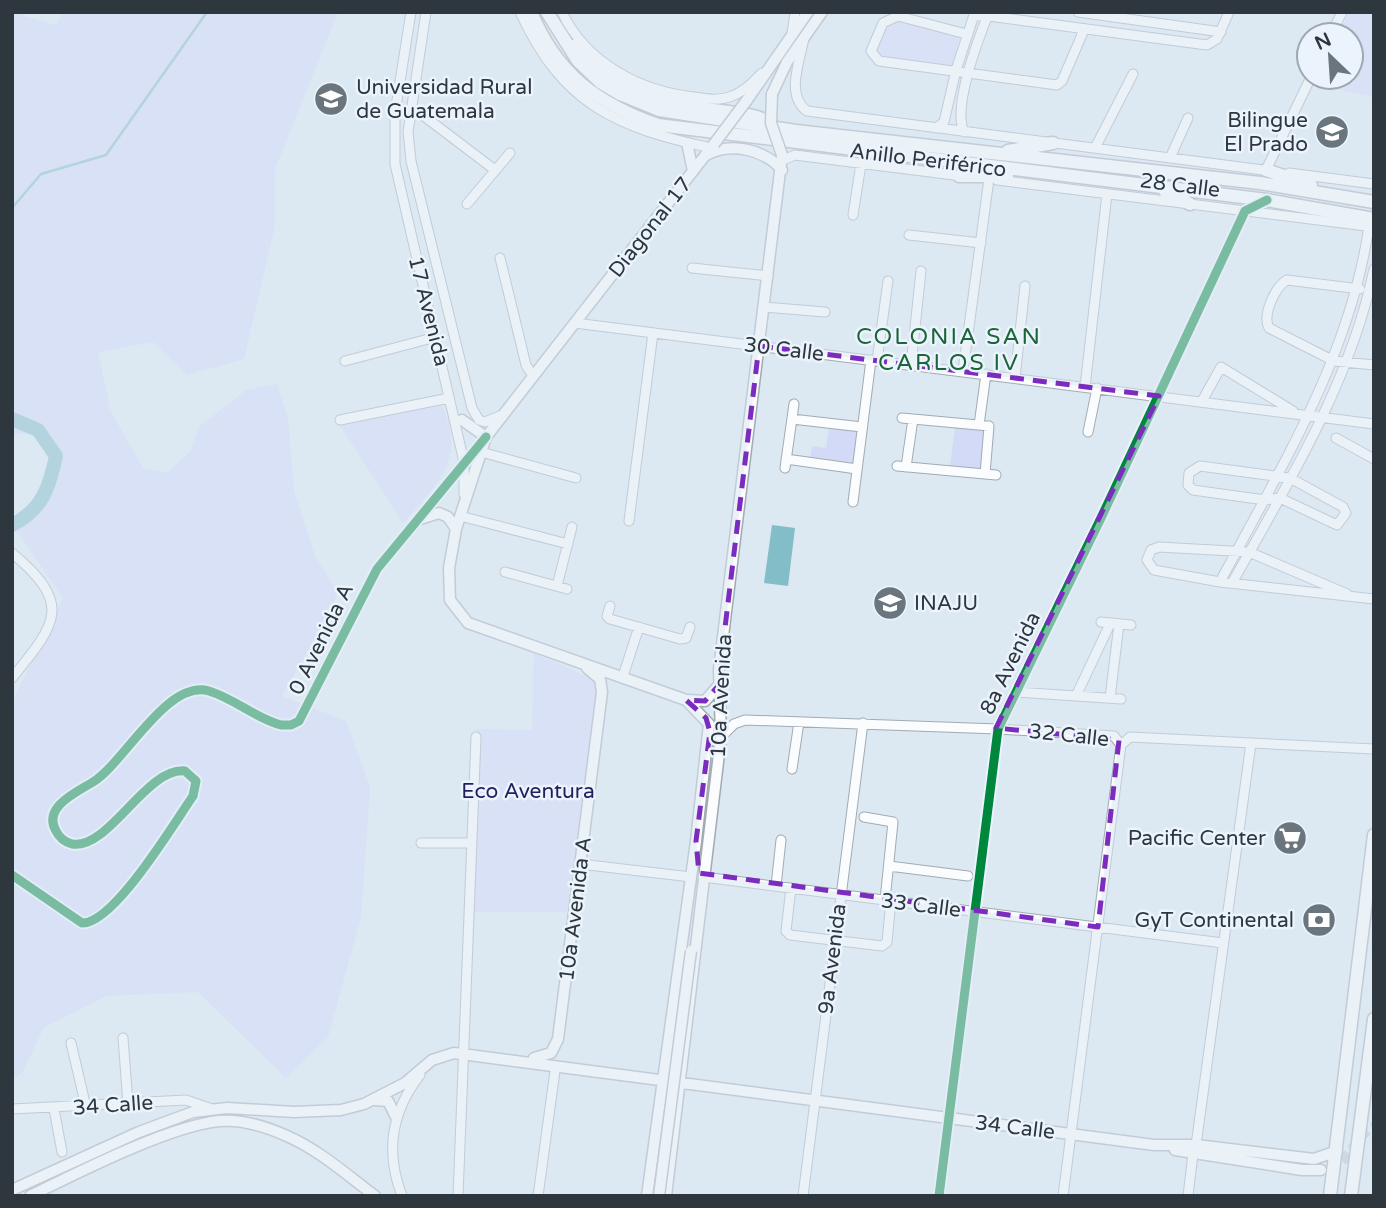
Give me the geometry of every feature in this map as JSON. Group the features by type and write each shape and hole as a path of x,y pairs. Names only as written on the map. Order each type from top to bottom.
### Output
{"highway":[{"name":"Anillo Periférico","path":"531,12 546,42 567,72 597,98 618,111 657,125 1267,200 1345,211 1372,222"},
{"name":"Anillo Periférico","path":"548,12 579,61 600,82 620,94 659,110 796,131 1260,183 1368,201"},
{"path":"548,12 583,54 601,70 633,90 667,102 747,114 771,122"},
{"path":"995,153 1053,143"},
{"path":"1266,170 1368,201"},
{"path":"959,176 1065,176"},
{"path":"1159,187 1189,204"},
{"path":"1330,1196 1374,835"},
{"path":"1351,1196 1368,1110 1374,1019"}],"main road":[{"name":"Diagonal 17","path":"461,513 486,437 710,149 808,12"},
{"path":"782,162 771,122 772,94 778,78 822,12"},
{"path":"687,143 692,157 692,172"},
{"path":"710,149 761,152 782,162"},
{"name":"10a Avenida","path":"647,1196 665,1057 721,737 718,686 782,162"},
{"path":"462,420 486,437"},
{"path":"420,519 439,513 449,517 456,529"},
{"name":"17 Avenida","path":"461,513 448,577 450,600 455,608 476,628 569,658"},
{"path":"569,658 686,700 705,701 718,686"},
{"name":"10a Avenida A","path":"513,1059 544,1057 551,1053 558,1039 602,685 597,675 569,658"},
{"name":"10a Avenida","path":"666,1196 695,968 699,873 696,841 710,732 706,718 686,700"},
{"path":"659,1196 691,951 696,932"},
{"name":"34 Calle","path":"432,1060 443,1055 464,1054 513,1059 609,1074 1194,1150 1314,1160 1336,1152"},
{"name":"34 Calle","path":"484,1056 555,1071 609,1074"},
{"path":"665,1057 674,1068 684,1059"},
{"path":"12,1190 179,1116 212,1109 341,1110 371,1101 405,1083 432,1060"},
{"path":"371,1101 388,1101 396,1117"},
{"path":"30,1196 162,1138 217,1121 252,1125 287,1136 306,1146 375,1196"},
{"path":"1194,1150 1302,1170 1321,1170"}],"street":[{"name":"17 Avenida","path":"411,12 393,137 395,164 464,462 461,513"},
{"name":"17 Avenida","path":"426,12 408,132 411,162 471,408"},
{"path":"520,12 535,45 553,69 590,106 648,133 710,149"},
{"path":"562,12 575,34 599,60 624,77 669,94 729,98 740,93 768,67"},
{"path":"792,34 795,12"},
{"path":"1078,12 1221,32"},
{"path":"936,128 944,122 966,34 975,13 1207,45 1215,42 1229,12"},
{"path":"964,132 960,119 970,72 988,15"},
{"path":"966,34 898,16 883,23 871,51 879,61 1052,85 1060,83 1084,30"},
{"name":"28 Calle","path":"805,35 795,85 796,98 807,111 1374,184"},
{"path":"1095,148 1133,74"},
{"path":"1266,170 1304,91"},
{"path":"412,107 495,170"},
{"path":"1170,158 1188,118"},
{"path":"467,204 510,153"},
{"name":"28 Calle","path":"782,162 795,155 1245,211 1372,222"},
{"path":"853,215 861,164"},
{"path":"963,371 989,179"},
{"path":"1085,387 1107,194"},
{"path":"1245,211 1267,200"},
{"name":"8a Avenida","path":"939,1196 998,729 1245,211"},
{"path":"408,226 427,222"},
{"path":"1220,582 1309,415 1334,361 1357,289 1372,222"},
{"path":"909,235 981,243"},
{"path":"500,258 526,365 533,376"},
{"path":"692,268 768,276"},
{"path":"1232,583 1280,498 1346,363 1372,291 1374,269"},
{"path":"911,365 921,271"},
{"path":"1372,291 1287,279 1281,283 1265,317 1269,328 1334,361 1374,365"},
{"path":"853,502 862,427 888,281"},
{"path":"1015,378 1026,286"},
{"path":"764,307 825,313"},
{"name":"30 Calle","path":"575,323 1374,424"},
{"path":"629,522 648,364 645,352 650,332"},
{"path":"345,361 436,337"},
{"name":"30 Calle","path":"1202,401 1221,367 1296,413"},
{"path":"985,474 986,374"},
{"path":"1088,432 1097,388"},
{"path":"340,420 449,398"},
{"path":"794,404 785,463 857,469"},
{"path":"471,408 479,420 485,422 502,415"},
{"path":"453,411 462,420 470,417 471,408"},
{"path":"902,418 984,426"},
{"path":"792,419 862,427"},
{"path":"913,419 902,466 996,475"},
{"name":"Diagonal 17","path":"464,462 486,437"},
{"path":"1336,438 1374,459"},
{"path":"481,452 576,478"},
{"name":"0 Avenida A","path":"12,876 82,923 97,920 110,910 193,796 197,786 194,776 185,771 169,773 100,832 80,844 68,843 55,830 52,818 57,809 105,772 166,706 190,690 203,690 219,695 274,723 287,726 296,723 332,660 370,580 464,462"},
{"path":"1200,466 1290,478 1343,507 1346,513 1341,524 1333,523 1280,498 1265,500 1193,491 1188,485 1189,473 1200,466"},
{"path":"461,513 568,544"},
{"path":"505,572 562,587 572,527"},
{"path":"1347,594 1249,552 1158,547 1149,553 1147,563 1154,570 1220,582 1373,598"},
{"path":"12,552 47,586 52,604 51,623 42,642 12,678"},
{"path":"610,606 608,618 683,639 690,627"},
{"path":"1076,696 1110,623"},
{"path":"1110,623 1131,625"},
{"path":"1110,623 1110,698"},
{"path":"623,676 639,627"},
{"path":"1015,692 1121,699"},
{"name":"32 Calle","path":"721,737 730,727 745,720 863,723 1114,736 1121,745 1129,737 1374,749"},
{"path":"792,769 799,722"},
{"name":"9a Avenida","path":"803,1196 839,894 863,723"},
{"path":"458,1196 476,737"},
{"path":"1188,1196 1251,743"},
{"path":"1063,1196 1121,745"},
{"path":"791,888 787,934 885,945 893,821 864,817"},
{"path":"776,886 781,840"},
{"path":"421,843 470,844"},
{"name":"33 Calle","path":"580,864 1223,943"},
{"path":"889,866 968,876"},
{"path":"123,1038 128,1104"},
{"path":"71,1043 86,1107"},
{"path":"401,1196 391,1150 396,1117 411,1086 432,1060"},
{"path":"538,1196 555,1071"},
{"name":"34 Calle","path":"12,1109 186,1101 212,1109"},
{"path":"54,1109 62,1152"}],"highlighted area":[{"path":"759,346 1159,396 996,728 1119,740 1098,927 699,873 696,841 710,732 706,718 686,700 705,701 718,686"}],"green space":[{"path":"12,12 24,12 24,16 56,25 64,12 338,12 275,169 275,226 244,359 187,375 153,342 98,352 111,412 143,468 167,473 191,451 199,427 246,390 277,384 288,419 294,491 315,556 337,591 333,607 282,696 346,721 370,787 361,917 328,1037 286,1078 198,992 107,996 44,1027 22,1073 12,1080 12,702 63,598 16,530 56,456 51,434 12,434"},
{"path":"1349,12 1374,12 1374,97 1346,91 1365,91 1365,21 1345,21"},
{"path":"897,20 960,37 952,66 881,57 877,51 887,25"},
{"path":"442,406 449,425 450,456 437,483 403,523 339,424"},
{"path":"829,427 858,431 853,464 810,459 812,446 826,448"},
{"path":"955,427 985,430 981,470 950,467"},
{"name":"Eco Aventura","path":"534,653 597,681 567,912 469,912 476,729 532,730"}],"shaded area":[{"path":"772,525 795,528 788,586 764,583"}],"waterway":[{"path":"12,208 41,174 106,155 207,12"},
{"path":"12,419 38,430 56,456 51,478 38,505 12,525"}],"tunnel":[{"path":"1329,1168 1343,1160 1361,1136 1374,1127"}],"cycle path":[{"path":"939,1196 998,729 1101,518 1245,211 1267,200"},
{"path":"12,875 82,923 95,919 110,907 158,848 193,796 196,781 185,771 170,773 142,794 100,835 86,842 72,844 59,835 53,822 57,808 105,772 162,709 178,697 193,691 218,694 262,718 281,725 291,725 299,721 377,569 486,437"}],"place":[{"name":"Universidad Rural de Guatemala","path":"331,99"},
{"name":"Bilingue El Prado","path":"1332,132"},
{"name":"INAJU","path":"890,603"},
{"name":"Pacific Center","path":"1290,838"},
{"name":"GyT Continental","path":"1319,920"}],"district":[{"name":"COLONIA SAN CARLOS IV","path":"949,349"}]}
